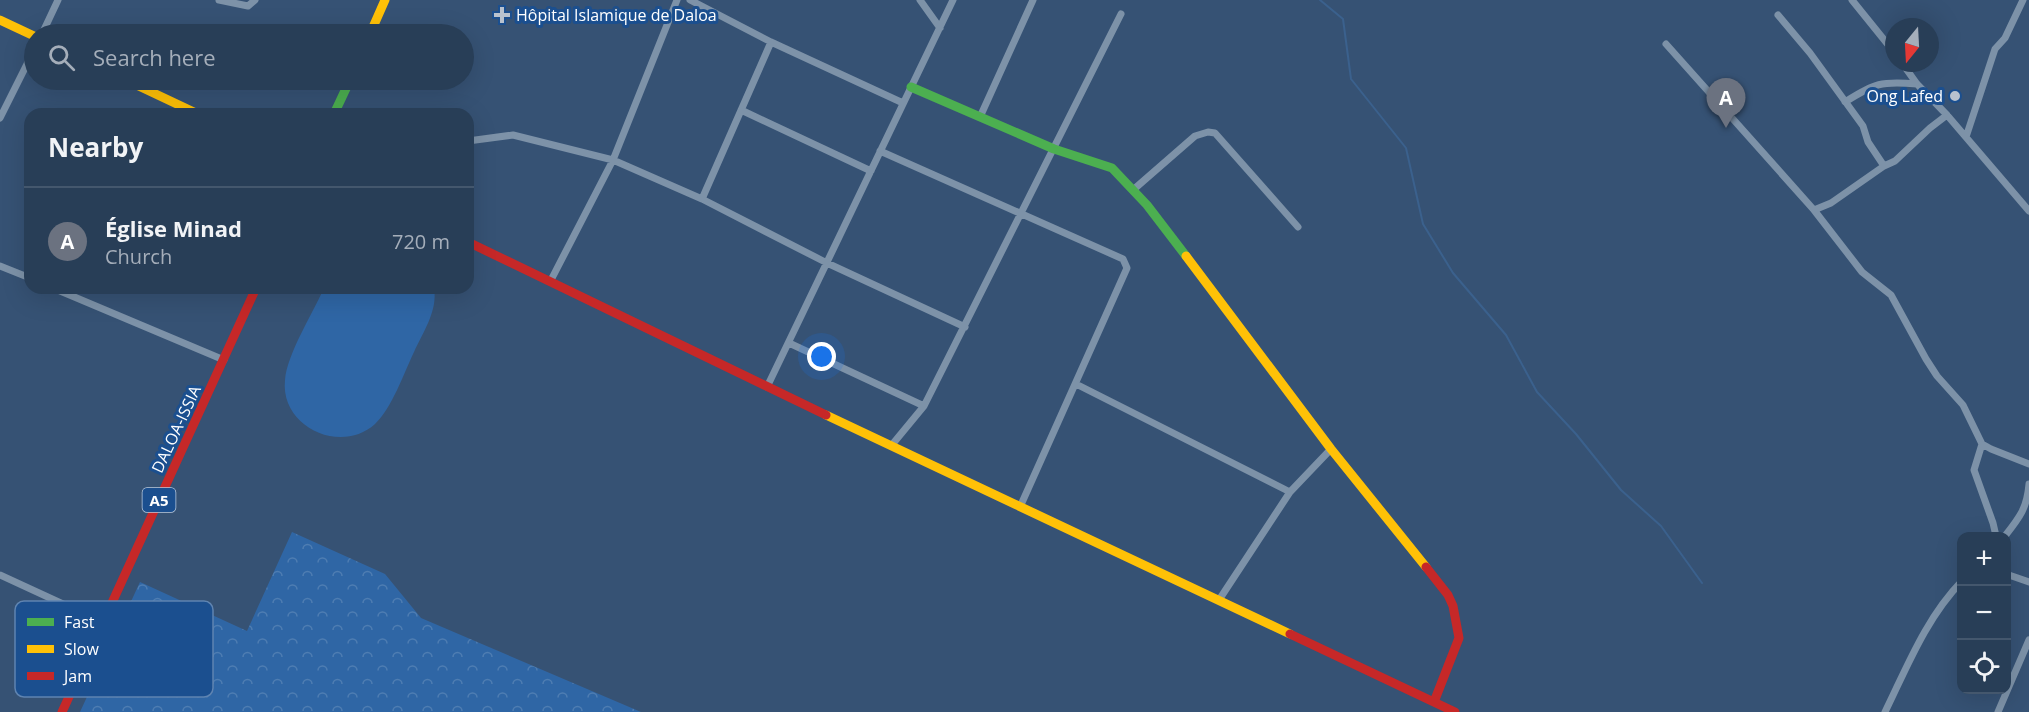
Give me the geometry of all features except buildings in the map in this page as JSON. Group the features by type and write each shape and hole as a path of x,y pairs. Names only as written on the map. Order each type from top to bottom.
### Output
{"street":[{"path":"47,24 58,0"},
{"path":"219,0 248,6 255,0"},
{"path":"374,24 385,0"},
{"path":"550,282 614,160 676,0"},
{"path":"690,0 771,42 903,103"},
{"path":"920,0 940,28"},
{"path":"767,387 953,0"},
{"path":"980,117 1033,0"},
{"path":"1852,0 1885,41"},
{"path":"1966,137 1995,49 2005,38 2023,0"},
{"path":"891,446 924,406 1022,215 1120,14"},
{"path":"1778,15 1805,47 1863,126 1868,142 1884,166"},
{"path":"0,20 24,31"},
{"path":"702,199 771,42"},
{"path":"1666,44 1814,210 1862,272 1886,290 1897,303 1912,335 1937,376 1964,405 1982,444 2029,465"},
{"path":"0,118 24,70"},
{"path":"1908,72 2029,211"},
{"path":"1845,102 1869,87 1890,82 1917,84"},
{"path":"911,87 1054,149 1112,168 1147,205 1331,449 1448,595 1453,606 1459,638 1434,702"},
{"path":"147,90 185,108"},
{"path":"337,108 345,90"},
{"path":"741,110 871,171"},
{"path":"1814,210 1831,203 1905,153 1947,115"},
{"path":"1134,190 1195,136 1208,132 1215,133 1298,227"},
{"path":"474,140 513,135 614,160 702,199 827,263 965,327"},
{"path":"880,151 1123,259 1127,268 1020,507"},
{"path":"474,245 767,387 1455,712"},
{"path":"0,266 24,276"},
{"path":"67,294 224,360"},
{"name":"DALOA-ISSIA","path":"112,601 253,294"},
{"path":"789,343 924,406"},
{"path":"1076,384 1290,492"},
{"path":"1982,444 1974,470 1995,532"},
{"path":"1219,600 1290,492 1331,449"},
{"path":"2009,532 2021,516 2027,502 2029,484"},
{"path":"0,575 56,601"},
{"path":"2011,575 2029,582"},
{"path":"1885,712 1916,647 1939,609 1958,586"},
{"path":"1998,712 2029,640"},
{"name":"DALOA-ISSIA","path":"62,712 69,697"}],"green space":[{"path":"321,294 435,294 429,321 387,409 375,424 361,433 346,437 330,436 302,423 292,411 286,397 285,380 290,358"},
{"path":"292,532 385,574 421,618 641,712 80,712 87,697 213,697 213,615 247,631"},
{"path":"140,582 181,601 131,601"}],"waterway":[{"path":"1320,0 1343,19 1351,79 1406,148 1423,224 1453,273 1506,335 1537,392 1576,434 1621,490 1661,526 1702,583"}],"traffic: fast":[{"path":"911,87 1054,149 1112,168 1147,205 1186,256"},
{"path":"337,108 345,90"}],"traffic: slow":[{"path":"374,24 385,0"},
{"path":"0,20 24,31"},
{"path":"147,90 185,108"},
{"path":"1186,256 1331,449 1426,567"},
{"path":"826,415 1290,634"}],"traffic: jam":[{"path":"474,245 826,415"},
{"path":"113,601 253,294"},
{"path":"1426,567 1448,595 1453,606 1459,638 1434,702"},
{"path":"1290,634 1455,712"},
{"path":"62,712 69,697"}],"place":[{"name":"Hôpital Islamique de Daloa","path":"502,15"},
{"name":"Ong Lafed","path":"1955,96"},
{"name":"Église Minad","path":"1726,128"}]}
